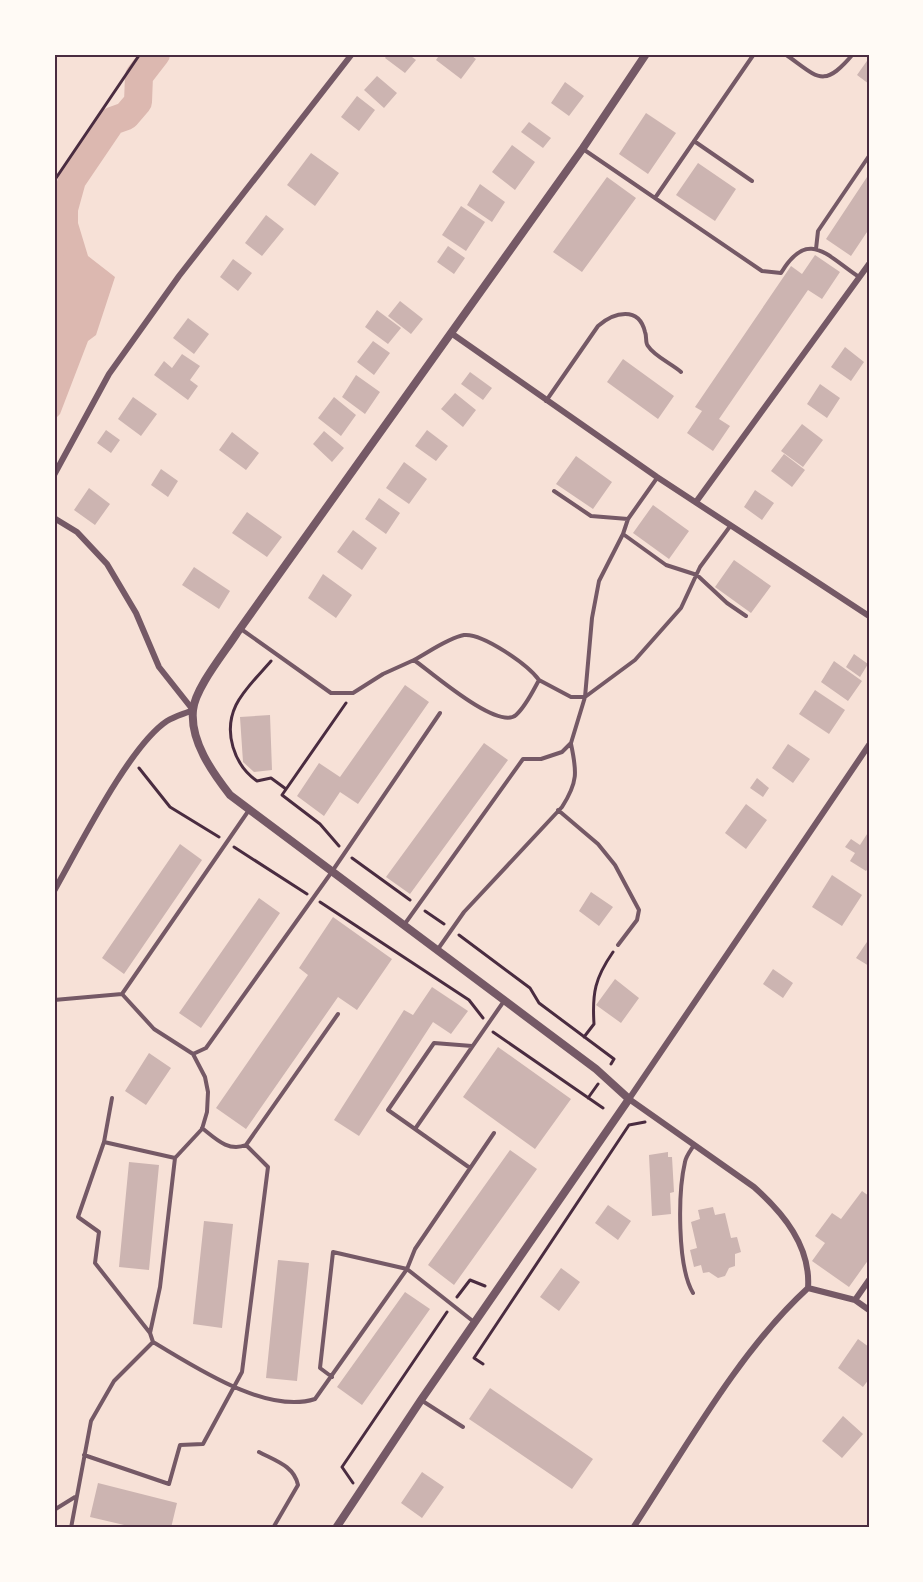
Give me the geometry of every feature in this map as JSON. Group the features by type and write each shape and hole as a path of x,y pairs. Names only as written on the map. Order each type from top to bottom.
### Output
{"street":[{"path":"54,476 109,374 220,222 352,54"},
{"path":"54,891 134,757 167,721 193,710 202,687 240,628 583,148 646,54"},
{"path":"696,501 869,264"},
{"path":"451,333 657,477 869,616"},
{"path":"54,518 77,532 107,564 136,613 159,667 193,710 199,747 212,772 230,795 331,873 596,1069 629,1099 754,1187 785,1217 793,1230 809,1274 808,1288 784,1310 755,1344 633,1528"},
{"path":"336,1528 869,745"},
{"path":"855,1300 869,1280"},
{"path":"808,1288 855,1300 869,1310"}],"lane":[{"path":"655,198 754,54"},
{"path":"785,54 815,75 824,77 832,76 839,71 853,54"},
{"path":"694,141 752,181"},
{"path":"583,148 762,271 781,273 791,256 803,248 816,249 860,278"},
{"path":"816,249 818,231 869,156"},
{"path":"546,401 598,326 609,316 620,313 633,314 642,322 647,345 681,372"},
{"path":"437,950 464,912 558,810 574,789 576,775 571,743 585,697 592,618 599,581 623,534 628,519 657,477"},
{"path":"554,490 591,516 628,519"},
{"path":"240,628 322,689 340,694 353,693 383,674 462,636 471,635 519,662 539,680 571,697 585,697 635,660 653,642 681,608 697,575 731,525"},
{"path":"623,534 666,565 697,575 711,590 746,616"},
{"path":"414,660 480,708 499,718 516,716 539,680"},
{"path":"193,1054 206,1048 314,898 440,713"},
{"path":"404,926 524,759 542,759 562,752 571,743"},
{"path":"122,994 249,810"},
{"path":"558,810 598,844 615,865 639,910 637,920 618,945"},
{"path":"54,1000 122,994"},
{"path":"122,994 154,1029 193,1054 205,1077 208,1092 207,1112 202,1128 175,1158 160,1287 150,1333"},
{"path":"415,1129 505,1001"},
{"path":"202,1128 228,1147 237,1148 246,1144 338,1014"},
{"path":"470,1168 388,1110 434,1043 473,1046"},
{"path":"112,1098 104,1142 78,1217 99,1232 95,1263 150,1333 153,1342 236,1387 268,1399 307,1402 321,1394 407,1269 415,1249 494,1133"},
{"path":"104,1142 175,1158"},
{"path":"84,1455 169,1484 180,1445 204,1444 236,1387 242,1372 268,1167 246,1144"},
{"path":"693,1293 685,1279 682,1229 685,1159 694,1145"},
{"path":"332,1377 320,1368 333,1252 407,1269 453,1303 474,1323"},
{"path":"71,1528 91,1421 114,1381 153,1342"},
{"path":"421,1400 464,1427"},
{"path":"259,1452 291,1469 296,1475 298,1485 273,1528"},
{"path":"54,1510 75,1497"}],"path":[{"path":"54,181 140,54"},
{"path":"276,655 237,704 232,716 232,736 236,759 246,773 257,780 271,778 286,789"},
{"path":"134,757 141,772 170,807 469,1000 482,1017 486,1027 603,1108"},
{"path":"584,1037 594,1024 591,1002 594,990 618,945"},
{"path":"588,1098 599,1083"},
{"path":"483,1365 474,1358 629,1125"},
{"path":"360,1492 342,1467 470,1280 485,1286"}],"shaded area":[{"path":"65,189 78,191 78,223 88,256 115,277 96,335 88,341 60,414 54,420 54,210"}],"building":[{"path":"388,54 408,54 416,60 405,73 385,58"},
{"path":"440,54 469,54 476,59 461,79 436,60"},
{"path":"869,58 869,84 857,75"},
{"path":"377,76 397,93 384,108 364,90"},
{"path":"565,82 584,96 569,116 551,103"},
{"path":"357,96 375,110 359,131 341,117"},
{"path":"646,113 676,133 648,174 619,154"},
{"path":"529,122 551,138 543,148 521,132"},
{"path":"512,145 535,162 515,190 492,172"},
{"path":"311,153 339,173 315,206 287,185"},
{"path":"698,163 736,189 715,221 676,195"},
{"path":"869,174 869,229 851,256 826,239"},
{"path":"607,177 636,198 582,272 553,252"},
{"path":"480,184 505,202 492,222 467,205"},
{"path":"461,206 485,222 466,251 442,235"},
{"path":"266,215 284,229 262,256 245,243"},
{"path":"448,246 465,258 454,274 437,262"},
{"path":"815,255 840,272 822,299 808,290 719,419 730,426 713,451 687,433 702,411 695,407 791,266 802,274"},
{"path":"233,259 252,273 238,291 220,277"},
{"path":"400,301 423,319 411,334 388,316"},
{"path":"377,310 401,328 388,344 365,327"},
{"path":"188,318 209,334 194,354 173,338"},
{"path":"373,341 390,353 374,375 357,362"},
{"path":"845,347 864,362 851,381 831,367"},
{"path":"182,354 200,366 190,380 198,386 188,400 154,375 164,361 172,368"},
{"path":"623,359 674,396 658,419 607,382"},
{"path":"470,372 492,388 483,400 461,384"},
{"path":"356,375 380,392 365,414 342,397"},
{"path":"820,384 840,398 827,418 807,404"},
{"path":"455,393 476,410 463,427 441,409"},
{"path":"133,397 157,414 141,436 118,419"},
{"path":"334,397 356,415 341,436 318,418"},
{"path":"802,424 823,440 803,467 781,451"},
{"path":"106,430 120,440 111,453 97,443"},
{"path":"427,430 448,446 436,461 415,446"},
{"path":"324,431 344,448 332,462 313,444"},
{"path":"232,432 259,453 246,470 219,450"},
{"path":"784,454 805,470 792,487 771,471"},
{"path":"576,456 612,482 593,509 556,484"},
{"path":"404,462 427,479 409,504 386,488"},
{"path":"161,469 178,481 168,497 151,485"},
{"path":"89,488 110,504 95,525 74,510"},
{"path":"755,490 774,503 762,520 744,507"},
{"path":"379,498 400,513 386,534 365,519"},
{"path":"653,505 689,531 669,559 633,533"},
{"path":"247,512 282,537 267,557 232,533"},
{"path":"353,530 377,548 362,570 337,552"},
{"path":"734,560 771,586 751,613 715,587"},
{"path":"194,567 230,591 219,609 182,585"},
{"path":"323,574 352,595 336,618 308,598"},
{"path":"854,654 868,664 860,677 846,667"},
{"path":"834,661 862,681 848,701 821,682"},
{"path":"405,685 429,702 358,804 340,792 324,816 297,796 319,763 340,777"},
{"path":"815,690 845,710 829,734 799,714"},
{"path":"270,715 272,770 254,772 243,762 240,717"},
{"path":"484,743 508,760 410,894 386,877"},
{"path":"788,744 810,759 793,783 772,768"},
{"path":"757,778 769,788 763,797 750,788"},
{"path":"746,804 767,820 746,849 725,833"},
{"path":"869,831 869,867 866,871 850,861 855,853 845,847 851,839 860,845"},
{"path":"180,844 202,860 124,974 102,958"},
{"path":"832,875 862,895 842,926 812,907"},
{"path":"591,892 613,907 599,926 579,911"},
{"path":"259,898 280,913 201,1028 179,1013"},
{"path":"333,917 392,959 357,1010 338,997 246,1129 216,1108 308,975 299,968"},
{"path":"869,939 869,966 856,958"},
{"path":"773,969 793,983 783,998 763,984"},
{"path":"615,979 639,998 621,1023 596,1005"},
{"path":"432,987 468,1011 451,1034 433,1022 359,1136 334,1120 404,1010 413,1015"},
{"path":"498,1047 571,1099 535,1149 463,1097"},
{"path":"149,1053 171,1068 146,1105 125,1091"},
{"path":"510,1150 537,1169 454,1285 428,1265"},
{"path":"668,1152 668,1157 672,1157 674,1192 670,1193 671,1214 652,1216 649,1155"},
{"path":"129,1162 159,1165 149,1270 119,1267"},
{"path":"862,1191 869,1196 869,1259 849,1287 812,1261 825,1243 815,1236 832,1213 841,1219"},
{"path":"608,1205 631,1221 618,1240 595,1223"},
{"path":"713,1207 715,1215 725,1213 731,1238 737,1237 741,1252 735,1254 735,1266 729,1268 725,1276 718,1278 709,1272 703,1273 701,1265 694,1267 690,1250 697,1248 691,1222 700,1219 698,1210"},
{"path":"204,1221 233,1224 222,1328 193,1324"},
{"path":"278,1260 309,1263 297,1381 266,1378"},
{"path":"561,1268 580,1282 559,1311 540,1297"},
{"path":"405,1292 430,1309 362,1405 337,1387"},
{"path":"858,1339 869,1347 869,1379 863,1387 838,1368"},
{"path":"490,1388 593,1459 572,1489 469,1419"},
{"path":"843,1416 863,1434 842,1458 822,1441"},
{"path":"422,1472 444,1487 422,1518 401,1503"},
{"path":"98,1483 177,1503 171,1528 137,1528 90,1517"}],"waterway":[{"path":"54,245 72,180 112,121 126,116 138,102 139,76 156,54"}]}
